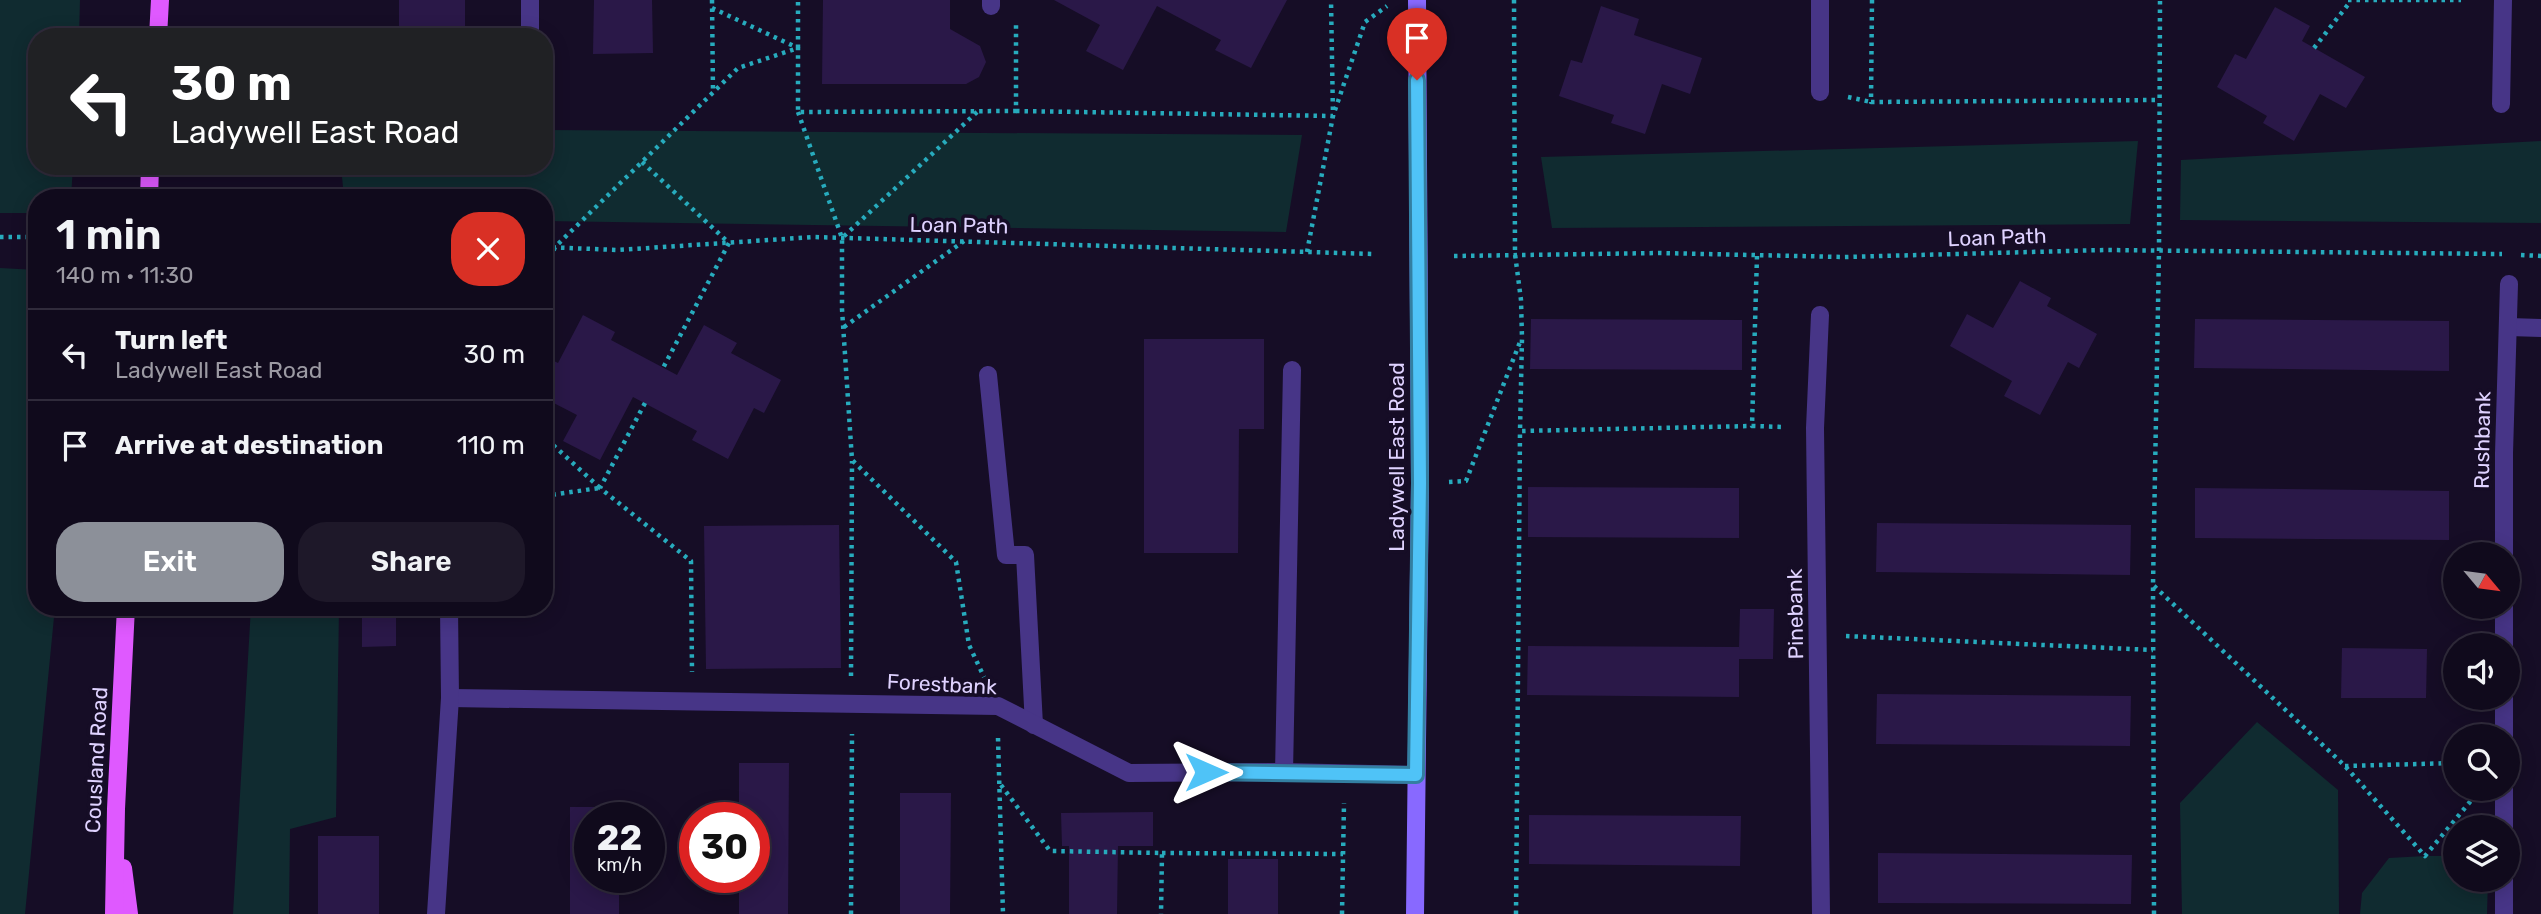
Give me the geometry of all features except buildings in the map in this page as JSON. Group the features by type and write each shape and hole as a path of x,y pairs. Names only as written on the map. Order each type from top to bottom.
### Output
{"main road":[{"path":"158,28 160,0"},
{"name":"Cousland Road","path":"114,914 116,808 126,616"},
{"path":"101,914 116,808"},
{"path":"116,808 129,914"}],"street":[{"path":"530,0 530,28"},
{"name":"Ladywell East Road","path":"1415,914 1420,483 1417,0"},
{"path":"1820,0 1820,92"},
{"path":"2501,104 2503,0"},
{"name":"Rushbank","path":"2504,542 2509,284"},
{"name":"Pinebank","path":"1820,314 1815,428 1821,914"},
{"path":"2509,327 2541,328"},
{"path":"1284,772 1292,370"},
{"path":"988,375 1006,555 1025,555 1034,725"},
{"path":"436,914 450,698 449,616"},
{"name":"Forestbank","path":"450,698 998,706 1129,773 1416,775"},
{"path":"2504,892 2504,914"}],"path":[{"path":"712,0 713,92"},
{"path":"798,0 798,112 842,238 843,328 852,460 851,914"},
{"path":"1331,0 1333,116"},
{"path":"1307,252 1333,116 1365,22 1395,0"},
{"path":"1514,0 1515,254 1521,300 1522,338 1516,914"},
{"path":"1872,0 1871,102 2160,100"},
{"path":"2154,914 2153,585 2160,250 2160,0"},
{"path":"2314,48 2349,1 2460,0"},
{"path":"991,3 1016,20 1016,111"},
{"path":"712,8 798,48"},
{"path":"553,252 738,68 798,48"},
{"path":"798,112 1016,111 1333,116"},
{"path":"842,238 977,112"},
{"path":"642,162 729,243 663,368"},
{"path":"0,237 28,237"},
{"name":"Loan Path","path":"555,247 618,250 814,237 1374,254"},
{"path":"843,328 964,241"},
{"name":"Loan Path","path":"1454,256 1659,253 1844,257 2160,250 2541,256"},
{"path":"1752,426 1757,256"},
{"path":"1420,483 1466,481 1522,338"},
{"path":"600,488 645,403"},
{"path":"1520,431 1752,426 1815,428"},
{"path":"553,445 600,488 691,561 692,702"},
{"path":"852,460 956,562 969,645 998,706 1003,914"},
{"path":"553,495 600,488"},
{"path":"2153,585 2345,766 2425,856 2471,801"},
{"path":"1818,635 2153,650"},
{"path":"2345,766 2443,763"},
{"path":"1342,914 1345,774"},
{"path":"999,784 1050,851 1343,854"},
{"path":"1161,914 1162,853"}],"green space":[{"path":"0,0 80,0 79,28 28,28 28,175 72,175 72,189 28,189 28,213 0,213"},
{"path":"553,130 1302,135 1286,232 553,221 553,189 343,189 342,175 553,175"},
{"path":"2138,141 2130,224 1552,228 1541,157"},
{"path":"2541,141 2541,223 2180,220 2181,160"},
{"path":"0,268 28,270 28,616 54,616 25,914 0,914"},
{"path":"250,616 339,616 336,817 290,829 289,914 233,914"},
{"path":"2257,722 2338,790 2339,914 2182,914 2180,803"},
{"path":"2443,856 2443,892 2488,892 2487,914 2360,914 2362,893 2389,858"}],"route":[{"path":"1206,772 1416,775 1420,483 1417,80"}]}
